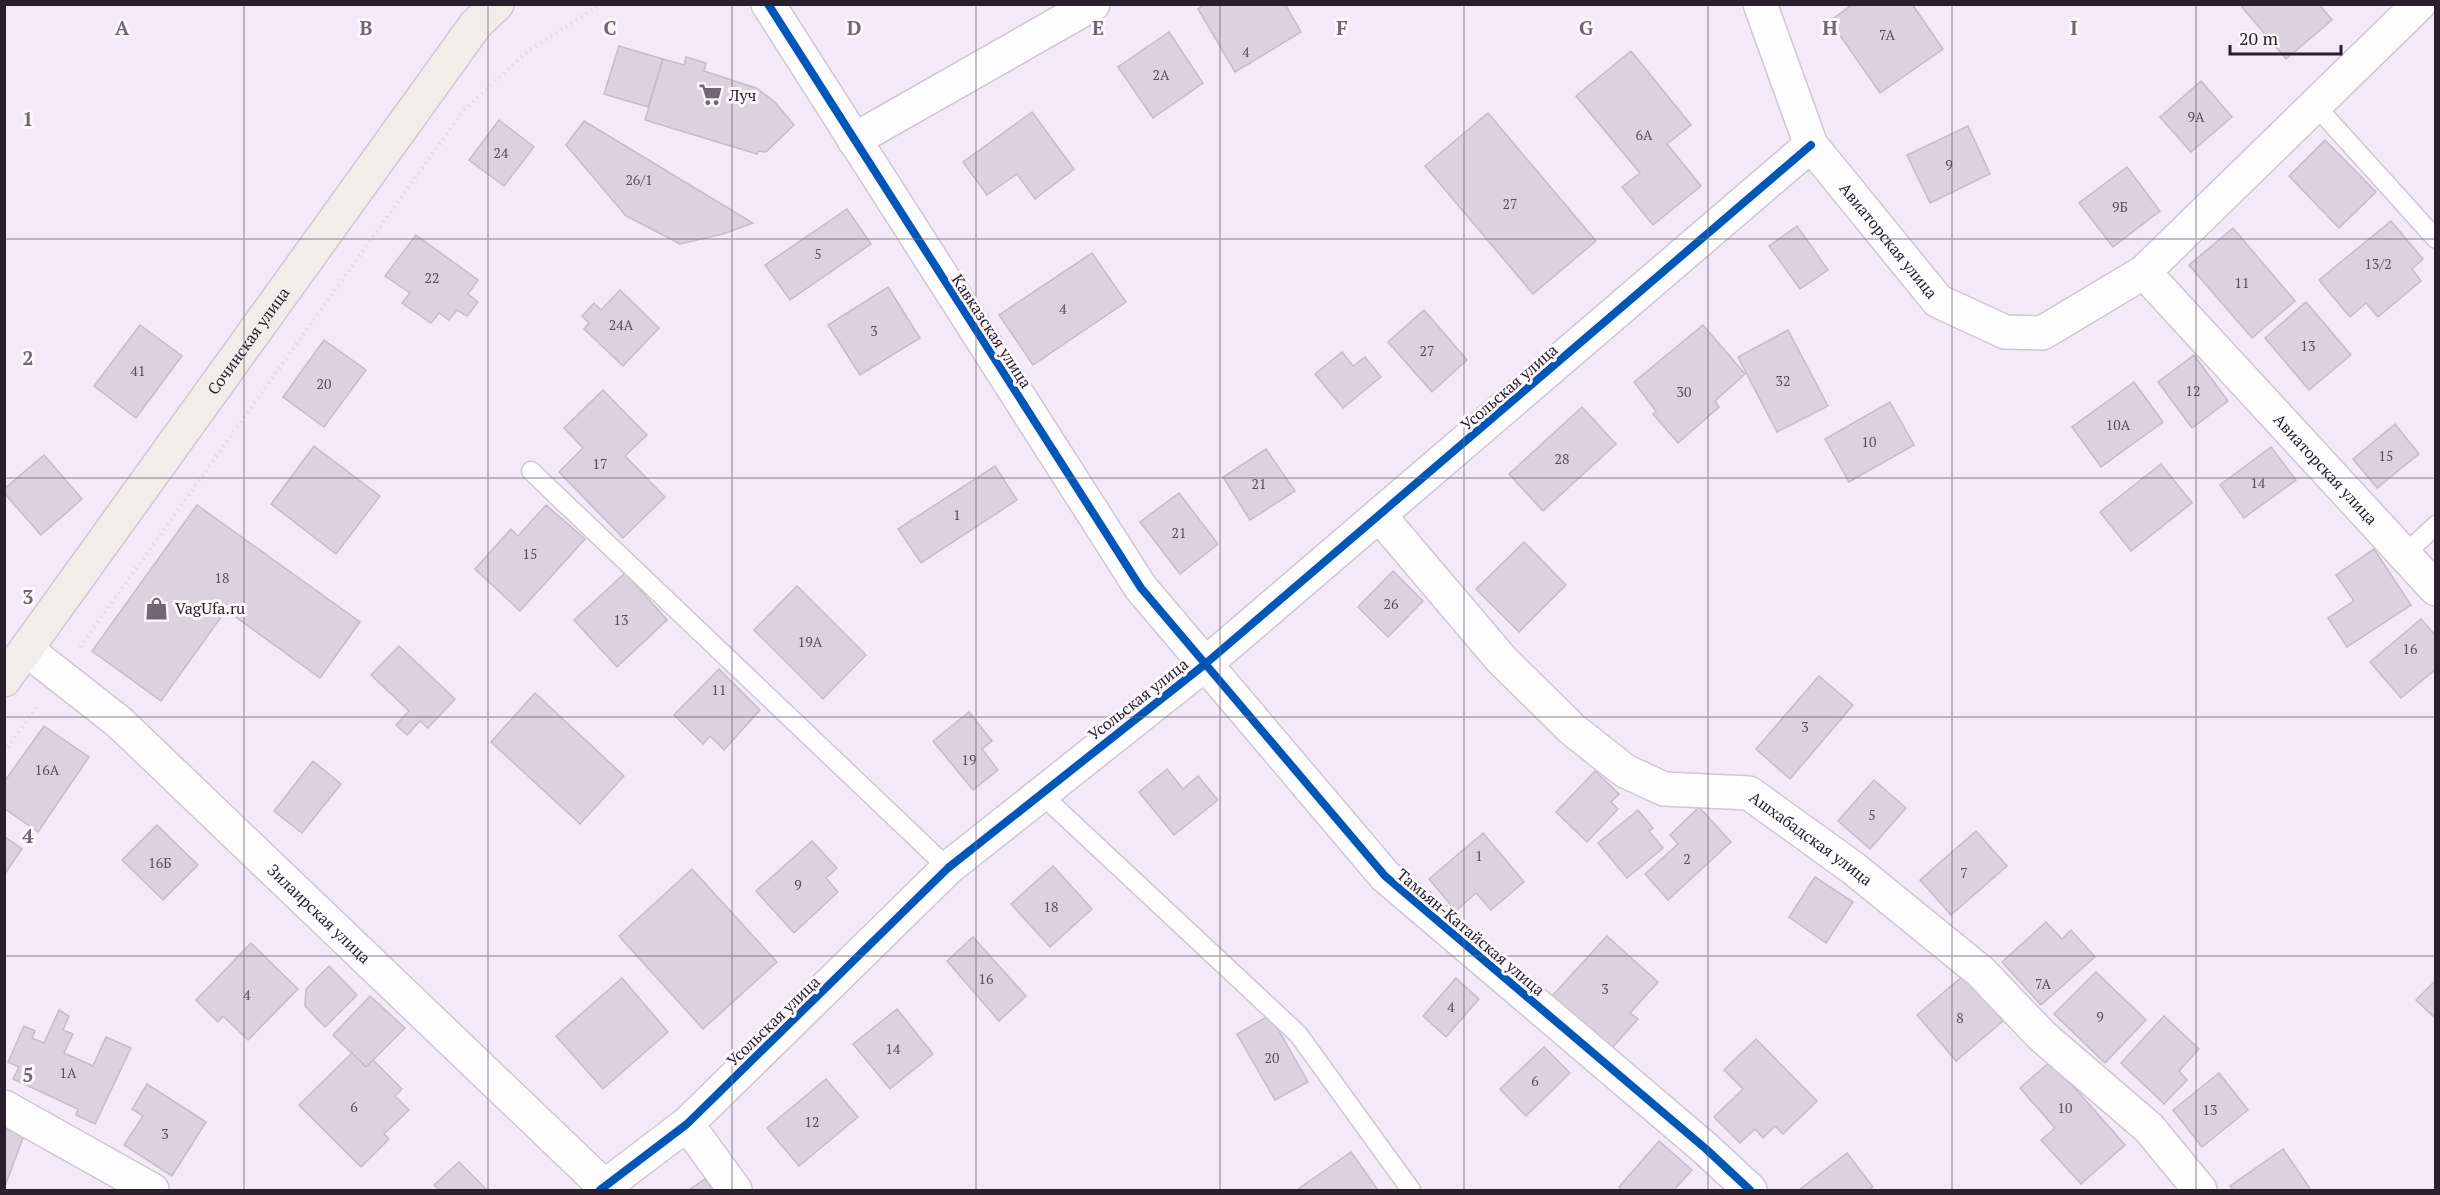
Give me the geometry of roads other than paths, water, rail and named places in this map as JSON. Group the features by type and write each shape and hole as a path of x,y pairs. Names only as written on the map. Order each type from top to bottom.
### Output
{"main road":[{"name":"Сочинская улица","path":"4,680 476,24 496,4"}],"street":[{"name":"Кавказская улица","path":"768,4 1141,588 1204,665"},
{"path":"854,140 1093,4"},
{"name":"Авиаторская улица","path":"1760,4 1811,145 1938,301 2005,332 2042,333 2144,272 2419,4"},
{"name":"Усольская улица","path":"602,1189 687,1124 948,868 1204,665 1811,145"},
{"name":"Авиаторская улица","path":"2144,272 2403,556 2436,589"},
{"name":"Ашхабадская улица","path":"1379,515 1501,658 1572,729 1625,771 1664,789 1749,793 1853,868 1981,972 2042,1036 2149,1128 2200,1191"},
{"name":"Зилаирская улица","path":"27,650 119,722 221,817 602,1189"},
{"name":"Тамьян-Катайская улица","path":"1204,665 1385,876 1689,1134 1750,1191"},
{"path":"4,1107 153,1191"},
{"path":"687,1124 735,1191"}],"lane":[{"path":"2315,105 2436,239"},
{"path":"531,471 948,868"},
{"path":"2403,556 2436,525"},
{"path":"1040,793 1298,1034 1411,1191"}],"place":[{"name":"Луч","path":"711,95"},
{"name":"VagUfa.ru","path":"157,608"}]}
